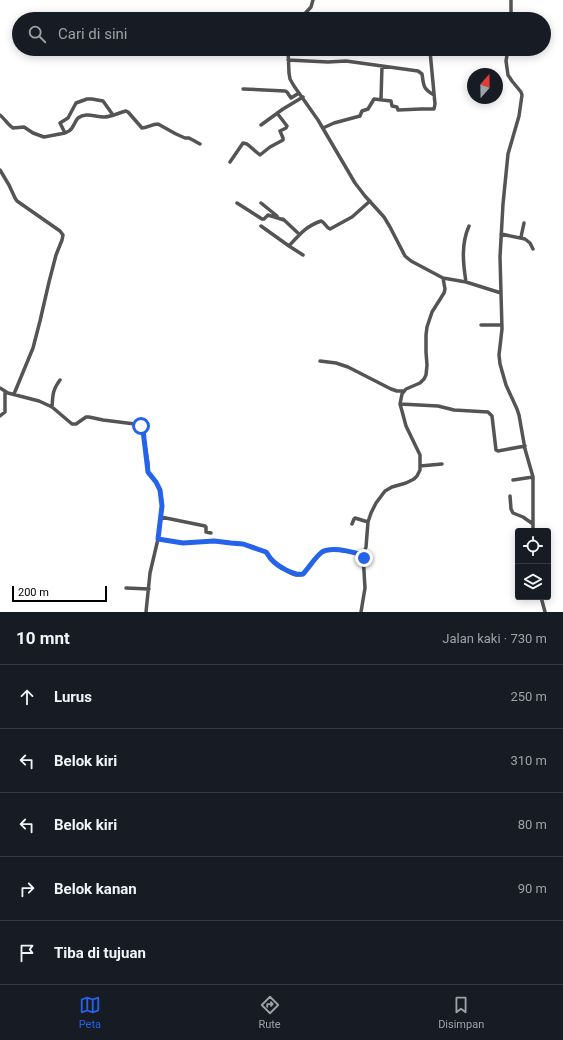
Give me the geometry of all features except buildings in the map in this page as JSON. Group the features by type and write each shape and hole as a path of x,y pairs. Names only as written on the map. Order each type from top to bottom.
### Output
{"street":[{"path":"306,12 311,7 313,0"},
{"path":"511,0 511,12"},
{"path":"288,56 290,78 294,86 323,128 355,183 390,227 405,256 411,261 443,278 466,282 501,293"},
{"path":"323,128 334,123 360,116 362,111 368,109 374,99 391,101 392,106 397,107 398,110 433,110 435,106 430,56"},
{"path":"507,56 506,66 508,75 522,95 519,116 508,154 501,234 500,257 502,325 499,355 506,385 517,409 533,477 533,528"},
{"path":"288,60 328,62 346,61 419,71 422,74 424,87 427,91 434,95"},
{"path":"381,99 382,66"},
{"path":"244,89 285,91 291,98 299,93"},
{"path":"261,125 303,97"},
{"path":"65,133 60,123 68,118 79,101 90,99 102,100 105,102 113,115"},
{"path":"0,115 13,128 24,127 33,133 46,137 65,133 72,129 76,121 82,116 91,115 104,117 126,111 142,128 158,124 176,134 200,144"},
{"path":"230,162 243,143 260,155 282,140 283,138 280,131 286,128 286,126 277,113"},
{"path":"0,170 15,198 60,230 63,235 56,255 33,348 14,394"},
{"path":"289,246 299,234 309,226 320,221 323,222 328,229 330,229 349,219 370,201"},
{"path":"237,203 262,219 268,215 284,220"},
{"path":"261,203 284,220 299,234"},
{"path":"521,237 524,223"},
{"path":"261,226 303,255"},
{"path":"466,282 463,253 465,238 469,226"},
{"path":"501,234 521,237 527,240 533,249"},
{"path":"361,612 365,588 363,555 367,542 368,522 371,512 382,494 392,487 414,479 417,476 420,466 420,455 406,426 400,404 401,396 404,391 420,382 426,375 428,365 426,352 427,331 432,312 444,293 443,278"},
{"path":"481,325 502,325"},
{"path":"320,361 344,365 392,390 404,391"},
{"path":"52,407 54,391 60,380"},
{"path":"0,388 5,392 39,401 52,407 72,424 76,424 86,417 89,417 141,426 143,430 148,472 156,482 161,494 162,506 158,539 150,573 146,612"},
{"path":"0,416 5,412 5,392"},
{"path":"400,404 438,406 454,410 488,412 492,416 496,451 525,446"},
{"path":"420,466 442,464"},
{"path":"513,480 533,477"},
{"path":"510,496 513,513 523,517 533,524"},
{"path":"161,517 205,526 206,533 211,533"},
{"path":"352,524 355,518 368,522"},
{"path":"158,539 183,543 219,542 243,544 266,552 277,564 290,573 297,575 303,574 324,551 337,550 363,555"},
{"path":"126,588 149,589"},
{"path":"542,600 545,612"}],"route":[{"path":"141,426 143,430 148,463 148,474 154,479 160,490 162,506 158,539 183,543 219,542 243,544 266,552 277,564 290,573 297,575 303,574 324,551 337,550 350,552 363,555 364,558"}]}
